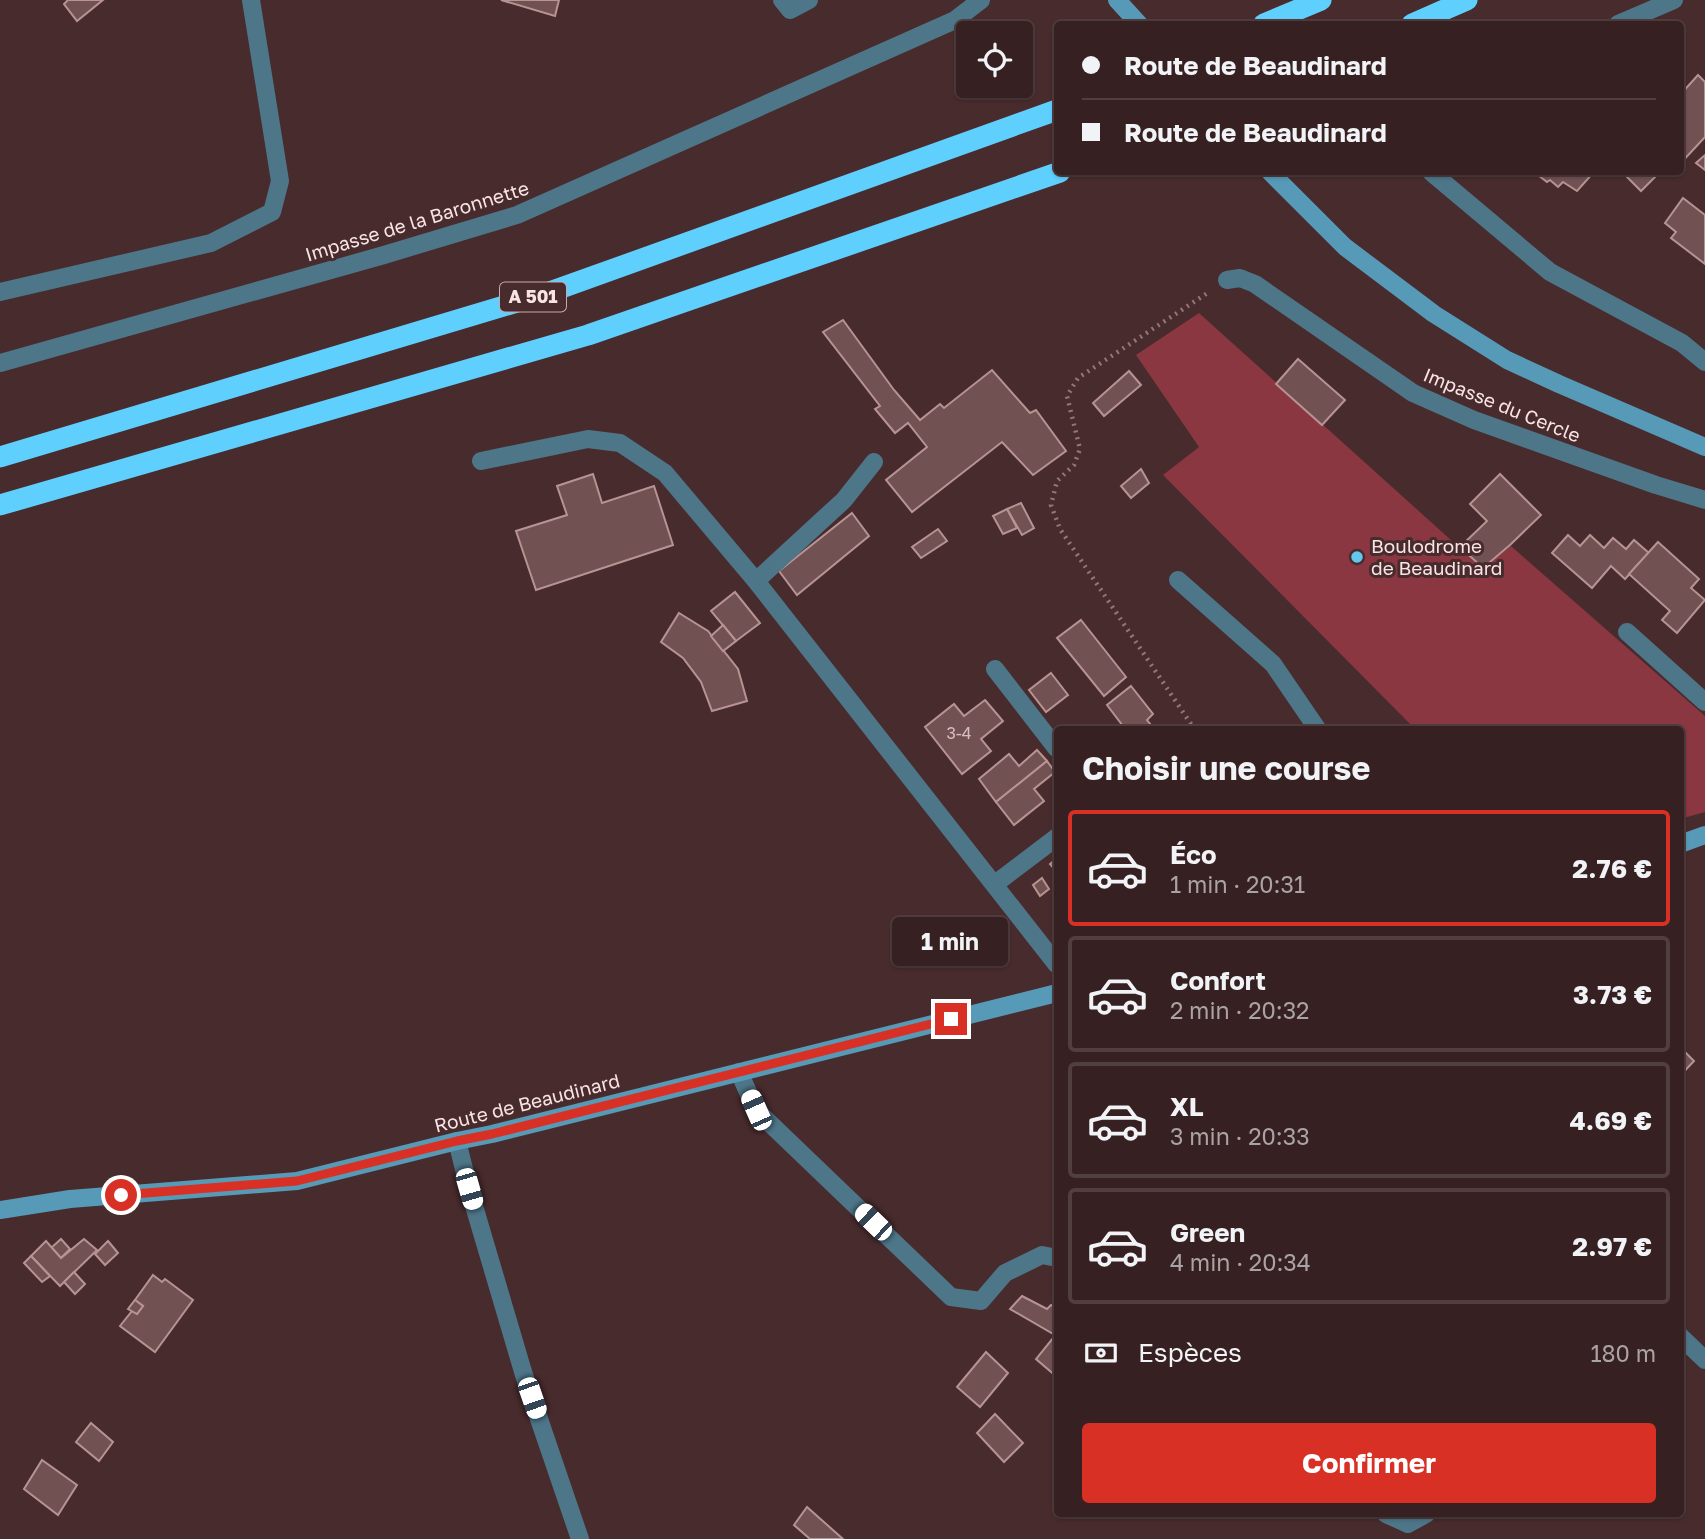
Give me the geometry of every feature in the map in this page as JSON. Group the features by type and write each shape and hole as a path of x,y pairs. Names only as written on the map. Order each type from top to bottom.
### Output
{"highway":[{"path":"1271,21 1321,0"},
{"path":"1419,21 1467,0"},
{"name":"A 501","path":"0,457 547,293 1054,111"},
{"name":"A 501","path":"0,505 588,335 1054,174"}],"street":[{"path":"0,292 211,243 272,212 280,181 251,0"},
{"path":"782,0 790,10 809,0"},
{"name":"Impasse de la Baronnette","path":"0,363 517,215 955,20 981,0"},
{"path":"1625,21 1674,0"},
{"path":"1120,3 1136,21"},
{"path":"1273,175 1345,247 1444,320 1507,360 1705,447"},
{"path":"1435,175 1550,272 1682,343 1705,362"},
{"name":"Impasse du Cercle","path":"1227,280 1240,278 1255,284 1413,393 1474,420 1705,500"},
{"path":"481,461 588,439 620,443 665,473 756,581 1054,961"},
{"path":"756,581 844,500 874,462"},
{"path":"1178,580 1273,664 1315,726"},
{"path":"1627,632 1705,702"},
{"path":"995,669 1054,745"},
{"path":"1684,843 1705,835"},
{"path":"995,884 1054,839"},
{"name":"Route de Beaudinard","path":"0,1210 70,1199 297,1181 1054,994"},
{"path":"740,1072 756,1110 951,1297 981,1301 1005,1273 1042,1255 1054,1257"},
{"path":"457,1141 524,1375 580,1539"},
{"path":"1684,1340 1705,1360"},
{"path":"1393,1517 1408,1524 1421,1517"}],"path":[{"path":"1192,726 1060,529 1051,505 1057,481 1074,465 1080,449 1067,396 1078,378 1227,280"}],"shaded area":[{"name":"Boulodrome de Beaudinard","path":"1199,313 1482,568 1511,546 1705,716 1705,812 1684,818 1684,726 1412,726 1163,475 1199,447 1136,355"}],"building":[{"path":"68,0 103,0 77,21 64,4"},
{"path":"501,0 559,0 555,16"},
{"path":"1698,75 1705,82 1705,137 1684,160 1684,91"},
{"path":"1705,155 1705,170 1696,163"},
{"path":"1538,175 1591,175 1577,191 1563,182 1558,187 1550,180 1547,182"},
{"path":"1625,175 1657,175 1641,191"},
{"path":"1683,198 1705,215 1705,264 1671,238 1676,232 1665,223"},
{"path":"843,320 894,390 920,420 940,404 944,408 992,370 1030,413 1036,410 1066,451 1033,475 1002,442 912,512 886,480 927,447 908,423 895,433 875,409 880,406 823,332"},
{"path":"1298,359 1345,400 1322,425 1276,384"},
{"path":"1129,371 1141,385 1104,416 1093,403"},
{"path":"1141,469 1149,483 1131,498 1121,486"},
{"path":"593,474 602,503 654,486 673,545 536,590 516,531 567,515 557,486"},
{"path":"1500,474 1541,515 1483,568 1460,547 1487,521 1470,504"},
{"path":"1021,503 1034,528 1022,535 1007,509"},
{"path":"1007,509 1017,528 1003,534 993,516"},
{"path":"852,513 869,536 797,595 779,571"},
{"path":"938,529 947,541 921,558 912,547"},
{"path":"1568,535 1580,546 1590,535 1604,548 1613,538 1626,549 1634,540 1649,553 1625,579 1611,566 1592,588 1552,553"},
{"path":"1658,542 1699,579 1691,588 1705,600 1677,633 1662,620 1670,611 1629,574"},
{"path":"735,592 760,623 736,641 711,611"},
{"path":"679,613 708,631 738,669 747,701 712,711 701,682 683,658 661,642"},
{"path":"1081,620 1126,677 1104,696 1057,638"},
{"path":"723,625 736,641 723,651 711,636"},
{"path":"1051,673 1068,695 1046,712 1029,690"},
{"path":"1131,686 1153,714 1147,720 1152,726 1123,726 1107,705"},
{"path":"985,700 1003,721 981,739 991,751 962,774 925,727 954,704 964,716"},
{"path":"1037,750 1047,761 996,802 979,779 1009,754 1019,766"},
{"path":"1047,761 1054,771 1034,789 1044,801 1014,825 996,802"},
{"path":"1042,878 1049,889 1040,896 1033,885"},
{"path":"1684,1051 1694,1061 1684,1072"},
{"path":"61,1239 70,1249 61,1258 51,1248"},
{"path":"84,1239 97,1250 60,1286 31,1256 46,1241 61,1258"},
{"path":"108,1241 118,1253 105,1265 95,1254"},
{"path":"31,1256 50,1276 42,1282 24,1263"},
{"path":"74,1272 85,1284 75,1294 64,1282"},
{"path":"153,1275 162,1282 165,1279 193,1300 155,1352 120,1326 132,1311 137,1314 143,1306 135,1300"},
{"path":"1022,1296 1047,1309 1051,1305 1054,1306 1054,1334 1010,1309"},
{"path":"135,1300 143,1306 137,1314 128,1309"},
{"path":"1054,1337 1054,1374 1036,1359"},
{"path":"986,1352 1008,1373 980,1407 957,1387"},
{"path":"995,1414 1023,1443 1004,1462 977,1433"},
{"path":"91,1423 113,1442 99,1461 76,1442"},
{"path":"42,1460 77,1485 58,1515 24,1489"},
{"path":"807,1507 843,1539 810,1539 794,1525"}],"place":[{"name":"Boulodrome de Beaudinard","path":"1357,557"}],"route":[{"path":"121,1195 297,1181 951,1019"}]}
